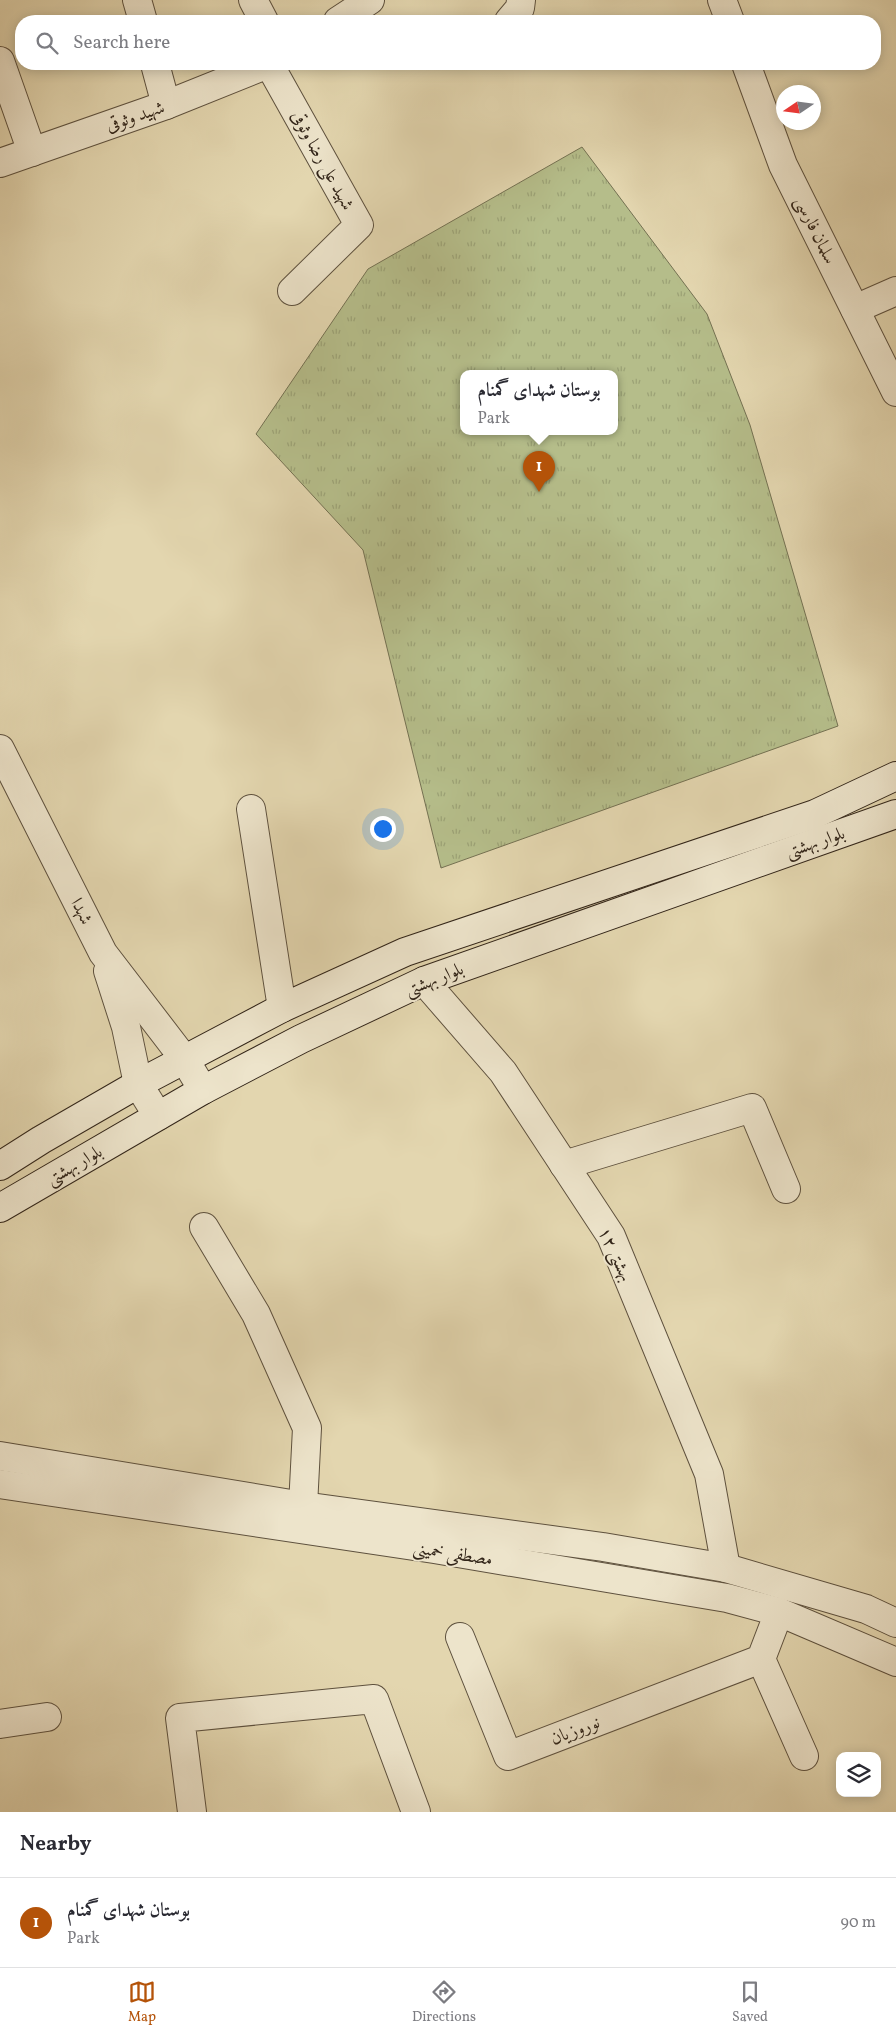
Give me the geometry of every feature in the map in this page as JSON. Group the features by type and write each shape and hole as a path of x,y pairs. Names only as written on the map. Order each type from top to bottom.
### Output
{"street":[{"path":"137,0 141,15"},
{"path":"253,0 261,15"},
{"path":"347,15 370,0"},
{"path":"514,15 520,8 520,0"},
{"path":"722,0 728,15"},
{"path":"0,61 32,152"},
{"path":"157,70 166,105"},
{"name":"شهید وثوقی","path":"0,163 166,105 253,70"},
{"name":"شهید علی رضا وثوقی","path":"271,70 359,225 292,291"},
{"name":"سلمان فارسی","path":"748,70 784,165 896,392"},
{"path":"855,309 896,291"},
{"name":"شهدا","path":"0,749 103,953 185,1060 203,1090"},
{"name":"بلوار بهشتی","path":"0,1166 138,1084 282,1008 404,952 815,814 896,776"},
{"path":"251,809 282,1008"},
{"name":"بلوار بهشتی","path":"0,1208 203,1090 301,1039 424,980 896,814"},
{"name":"بهشتی ۱۲","path":"404,952 424,980 503,1072 611,1236 709,1474 726,1568"},
{"path":"103,953 126,1027 138,1084 158,1116"},
{"path":"564,1165 752,1108 786,1189"},
{"path":"204,1227 256,1314 307,1428 303,1506"},
{"name":"مصطفی خمینی","path":"0,1456 303,1506 602,1547 726,1568 866,1609 896,1623"},
{"name":"مصطفی خمینی","path":"0,1484 444,1551 726,1598 779,1612 896,1662"},
{"path":"779,1612 761,1659 804,1756"},
{"name":"نوروزیان","path":"460,1637 508,1756 761,1659"},
{"path":"192,1812 180,1718 374,1699 416,1812"},
{"path":"0,1724 47,1717"}],"green space":[{"path":"582,147 707,314 750,425 838,726 441,868 363,550 256,434 368,269"}],"place":[{"name":"بوستان شهدای گمنام","path":"539,492"}]}
